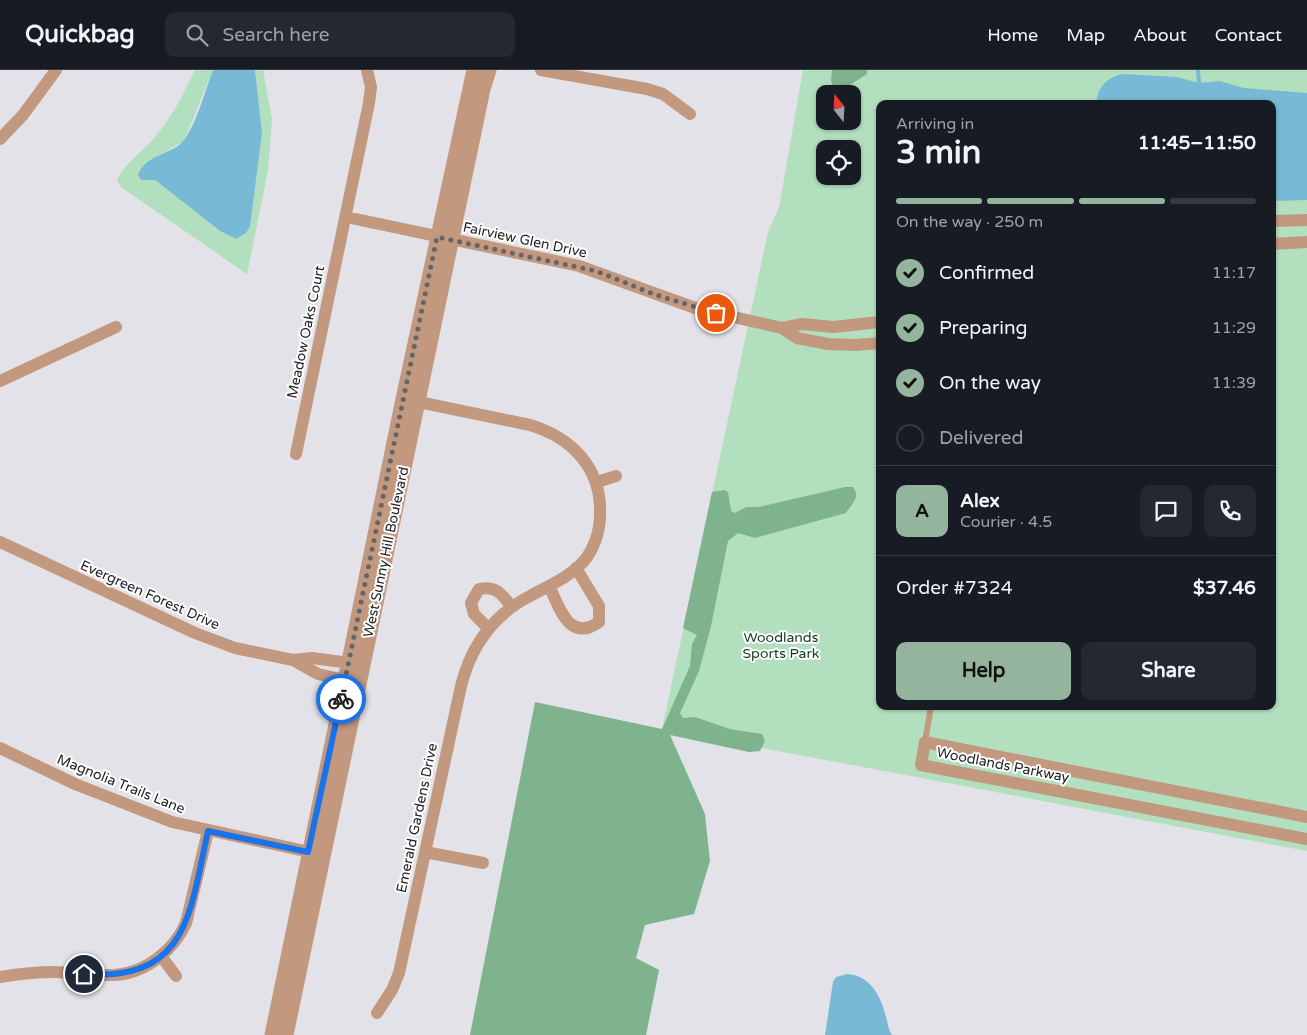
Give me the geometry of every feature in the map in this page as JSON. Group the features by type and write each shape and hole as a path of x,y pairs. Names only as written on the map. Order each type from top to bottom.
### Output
{"street":[{"path":"0,139 23,115 56,70"},
{"name":"Meadow Oaks Court","path":"296,454 369,103 370,87 367,70"},
{"name":"West Sunny Hill Boulevard","path":"355,664 418,403 444,238 474,70"},
{"name":"West Sunny Hill Boulevard","path":"286,1035 324,854 355,664 403,399 489,70"},
{"path":"541,70 647,89 663,94 690,114"},
{"name":"Fairview Glen Drive","path":"346,216 579,266 698,309 782,328 797,338 828,344 876,343"},
{"path":"1276,220 1307,220"},
{"path":"1276,244 1307,242"},
{"name":"Fairview Glen Drive","path":"782,328 802,324 833,327 876,322"},
{"path":"0,381 116,327"},
{"name":"Emerald Gardens Drive","path":"377,1013 392,990 400,973 464,674 476,645 495,620 512,607 550,586 584,560 598,534 601,503 597,482 589,466 574,448 547,430 403,399"},
{"path":"597,482 616,476"},
{"name":"Evergreen Forest Drive","path":"0,542 195,633 235,648 293,660 312,658 355,664"},
{"path":"550,586 563,615 570,623 580,630 589,629 599,622 599,606 576,568"},
{"path":"488,628 474,614 471,603 479,589 489,587 498,590 512,607"},
{"name":"Evergreen Forest Drive","path":"293,660 308,670 352,682"},
{"name":"West Sunny Hill Boulevard","path":"272,1035 308,852 352,682"},
{"name":"Woodlands Parkway","path":"1307,817 925,742 921,765 1307,839"},
{"name":"Magnolia Trails Lane","path":"0,748 127,805 172,822 324,854"},
{"path":"0,976 53,972 118,975 140,968 161,956 181,934 186,922 208,831"},
{"path":"425,852 483,863"},
{"path":"161,956 176,976"}],"lane":[{"path":"925,742 930,710"}],"green space":[{"path":"195,70 213,70 184,141 149,161 141,180 155,180 220,231 236,239 246,233 250,226 262,133 255,70 263,70 272,119 268,171 247,274 121,187 117,180 129,162 150,142 167,121"},
{"name":"Woodlands Sports Park","path":"803,70 1307,70 1307,851 662,729 768,232 779,208"},
{"path":"832,70 867,70 867,74 850,85 833,85"},
{"path":"845,487 853,487 856,494 856,498 846,513 755,538 738,533 728,541 711,626 699,671 680,713 683,718 695,717 730,729 762,734 765,741 760,751 749,752 670,735 705,814 710,861 694,914 645,925 636,958 659,970 646,1035 470,1035 535,702 662,729 690,666 692,644 697,635 683,628 712,492 725,490 728,492 731,511 735,513 746,507 759,507"}],"water":[{"path":"213,70 255,70 262,133 250,227 246,233 236,239 220,231 155,180 141,180 138,175 147,162 179,145 189,133"},
{"path":"1118,75 1177,77 1199,83 1219,81 1244,88 1307,93 1307,200 1276,201 1276,100 1097,100 1104,83"},
{"path":"847,974 862,978 878,994 892,1035 825,1035 833,982 836,977"}],"waterway":[{"path":"1198,71 1199,83"}],"way so far":[{"path":"341,699 437,237 579,266 656,295 716,313"}],"route":[{"path":"84,974 118,975 129,972 152,962 172,945 181,934 190,911 208,831 308,852 341,699"}]}
